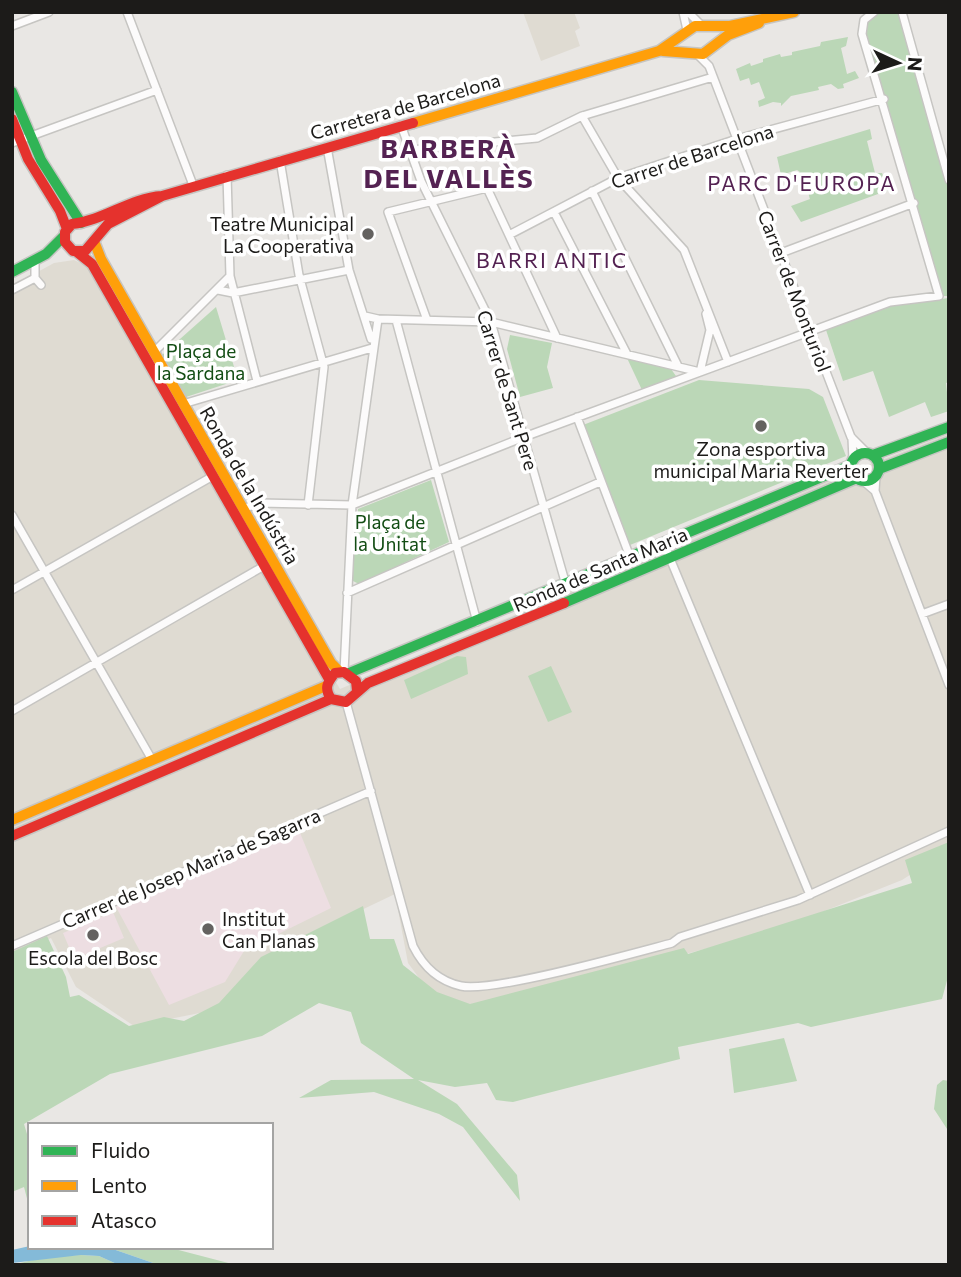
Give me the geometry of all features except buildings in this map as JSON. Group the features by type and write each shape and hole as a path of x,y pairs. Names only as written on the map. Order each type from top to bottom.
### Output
{"street":[{"path":"12,26 49,12"},
{"path":"127,12 193,185"},
{"path":"686,12 714,35 713,47"},
{"path":"686,12 686,46 695,53"},
{"path":"659,51 695,53 713,47 761,22 794,12"},
{"path":"242,509 260,503 352,505 577,417 902,298 939,296 884,99 862,34 864,20 874,12"},
{"path":"902,12 949,180"},
{"path":"659,51 686,32 705,26 761,22"},
{"name":"Carrer de Monturiol","path":"709,66 713,47"},
{"name":"Carretera de Barcelona","path":"162,195 659,51"},
{"name":"Carrer de Monturiol","path":"695,53 709,66 812,332 852,438 852,462"},
{"path":"412,150 537,138 582,116 713,77"},
{"path":"21,140 157,90"},
{"path":"12,92 21,140 66,203 93,231 94,241"},
{"name":"Carrer de Barcelona","path":"509,235 618,178 737,139 884,99"},
{"path":"582,116 618,178 684,250 727,362"},
{"path":"12,119 61,211 67,247 76,252"},
{"name":"Carrer de Sant Pere","path":"401,125 421,181 491,322 566,585"},
{"path":"327,146 349,270 372,345"},
{"path":"280,160 301,279 323,362 308,505"},
{"path":"227,175 230,276 257,381"},
{"path":"426,320 388,212 487,188 558,338"},
{"path":"592,191 676,366 679,380"},
{"path":"35,278 15,288 14,271 46,254 66,233 83,223 148,197 162,195"},
{"path":"46,254 88,250 107,224 162,195"},
{"path":"781,253 914,203"},
{"path":"554,212 627,354"},
{"name":"Ronda de la Indústria","path":"94,241 101,259 242,509 344,672"},
{"name":"Ronda de la Indústria","path":"76,252 92,264 327,682"},
{"path":"35,260 35,278 41,285"},
{"path":"218,290 233,293 349,270"},
{"path":"154,352 230,276"},
{"path":"700,286 710,330 700,372"},
{"path":"365,316 396,320 491,322 700,372"},
{"path":"344,672 352,505 372,345 378,319"},
{"path":"396,320 477,622"},
{"path":"183,404 372,345"},
{"path":"676,366 688,377"},
{"path":"577,417 630,558"},
{"path":"874,491 878,472 870,454 949,428"},
{"name":"Carrer de Monturiol","path":"852,438 870,454"},
{"path":"878,472 949,442"},
{"name":"Ronda de Santa Maria","path":"344,672 477,622 870,454"},
{"path":"852,462 860,479 874,491 949,685"},
{"name":"Ronda de Santa Maria","path":"357,691 368,682 878,472"},
{"path":"12,590 213,477"},
{"path":"346,593 600,482"},
{"path":"12,515 151,758"},
{"path":"664,544 810,895"},
{"path":"12,711 264,566"},
{"path":"922,614 949,604"},
{"path":"12,820 327,682 344,672"},
{"path":"344,672 356,681 357,691 346,702"},
{"path":"327,682 331,699"},
{"path":"12,835 331,699 346,702"},
{"path":"346,702 413,946 433,974 462,986 493,986 656,947 810,895 949,831"},
{"name":"Carrer de Josep Maria de Sagarra","path":"12,946 371,791"}],"shaded area":[{"path":"523,12 574,12 580,28 575,31 580,46 541,61"},
{"path":"74,260 89,267 340,689 865,466 949,434 949,850 902,880 777,930 476,1009 443,1001 425,986 408,963 395,894 265,956 220,1009 134,1026 76,987 51,938 12,955 12,286 54,263"},
{"name":"Institut Can Planas","path":"298,828 331,908 244,951 225,982 169,1005 115,905"},
{"name":"Escola del Bosc","path":"113,912 124,938 74,959 63,933"}],"green space":[{"name":"PARC D'EUROPA","path":"874,12 902,12 949,180 949,296 939,296 862,34 864,20"},
{"path":"848,37 846,46 841,48 847,74 855,71 859,78 843,84 844,88 838,89 831,84 818,87 819,90 791,96 781,106 781,103 773,102 759,107 758,101 765,98 759,82 751,85 749,78 740,81 736,69 750,63 751,66 763,62 763,59 780,54 781,57 792,55 792,52 820,46 821,42"},
{"name":"PARC D'EUROPA","path":"870,129 872,139 867,141 875,173 882,173 889,190 801,222 791,206 810,199 805,179 797,170 781,175 777,157"},
{"path":"949,298 949,382 946,383 949,411 931,417 925,402 889,417 873,371 843,381 826,330 897,304"},
{"name":"Plaça de la Sardana","path":"216,307 238,380 186,397 162,355"},
{"path":"510,335 552,343 547,367 553,388 520,397 507,349"},
{"path":"627,358 671,369 676,376 642,390"},
{"path":"699,380 809,389 823,397 846,456 630,545 583,425"},
{"name":"Plaça de la Unitat","path":"431,480 449,542 359,584 351,580 358,509"},
{"path":"457,656 466,657 468,674 411,699 404,680"},
{"path":"551,666 572,712 548,722 528,676"},
{"path":"949,842 949,973 942,999 811,1027 798,1023 678,1047 680,1059 513,1102 496,1100 487,1083 455,1087 418,1080 457,1104 517,1175 520,1201 463,1127 439,1114 374,1092 299,1098 331,1080 414,1079 361,1043 351,1012 319,1003 262,1036 110,1074 24,1124 28,1137 28,1202 24,1187 12,1192 12,952 47,936 66,977 70,997 79,995 129,1026 164,1017 184,1021 219,1003 261,957 363,906 370,939 394,939 403,965 437,992 470,1004 684,948 688,954 912,883 905,860"},
{"path":"784,1038 797,1081 734,1093 729,1049"},
{"path":"943,1080 949,1081 949,1132 934,1109 937,1085"},
{"path":"113,1249 175,1249 236,1265 159,1265"},
{"path":"49,1256 99,1256 119,1265 12,1265"}],"water":[{"path":"28,1246 28,1249 113,1249 159,1265 119,1265 99,1256 81,1255 12,1263 12,1250"}],"traffic: fast":[{"path":"12,92 41,160 81,223"},
{"path":"12,272 46,254 64,236"},
{"path":"873,455 949,427"},
{"path":"879,469 949,442"},
{"path":"865,453 875,457 879,467 875,477 865,481 855,477 851,467 855,457 865,453"},
{"path":"349,673 851,465"},
{"path":"564,603 857,478"}],"traffic: slow":[{"path":"413,123 659,51 695,26 730,26 794,12"},
{"path":"663,51 703,54 728,35 759,23"},
{"path":"94,241 101,259 331,663 340,672"},
{"path":"12,820 326,686"}],"traffic: jam":[{"path":"12,119 28,159 60,211 67,229"},
{"path":"162,196 108,224 85,251 73,251 65,242 65,232 72,224 139,201 413,123"},
{"path":"77,252 92,264 329,679"},
{"path":"357,691 356,681 344,672 335,673 327,686 331,699 346,702 368,683 564,603"},
{"path":"12,836 331,699"}],"place":[{"name":"Teatre Municipal La Cooperativa","path":"368,234"},
{"name":"Zona esportiva municipal Maria Reverter","path":"761,426"},
{"name":"Institut Can Planas","path":"208,929"},
{"name":"Escola del Bosc","path":"93,935"}],"district":[{"name":"BARBERÀ DEL VALLÈS","path":"449,162"},
{"name":"PARC D'EUROPA","path":"802,182"},
{"name":"BARRI ANTIC","path":"552,259"}]}
